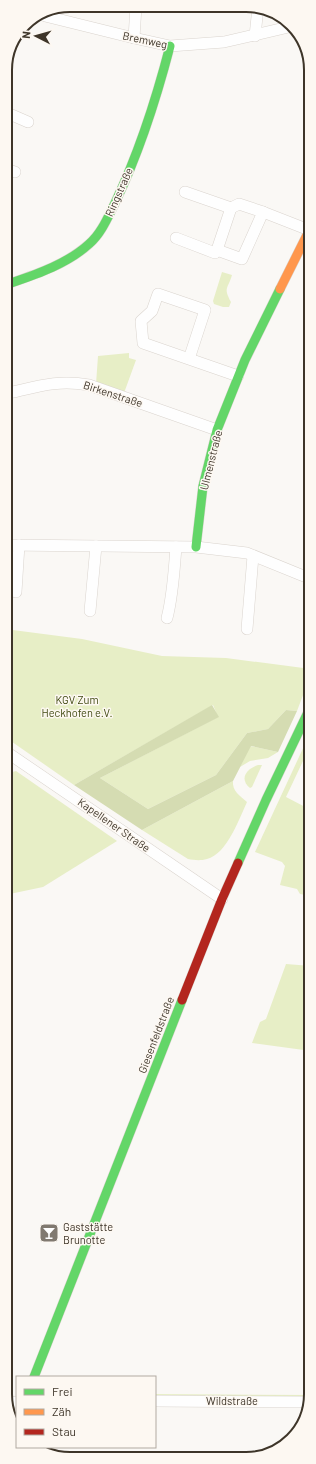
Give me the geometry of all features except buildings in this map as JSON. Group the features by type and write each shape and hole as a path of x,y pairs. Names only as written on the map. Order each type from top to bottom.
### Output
{"main road":[{"name":"Ringstraße","path":"12,282 55,266 75,255 91,243 105,223 120,193 142,140 162,79 170,46"},
{"name":"Ulmenstraße","path":"196,547 203,486 217,430 245,360 304,240"},
{"name":"Giesenfeldstraße","path":"34,1376 222,900 266,800 304,721"}],"street":[{"path":"134,38 136,12"},
{"path":"255,36 257,13"},
{"name":"Bremweg","path":"47,17 170,46 224,42 285,28"},
{"path":"12,115 28,122"},
{"name":"Ulmenstraße","path":"185,192 231,208 239,204 304,226"},
{"path":"176,238 215,253 231,208"},
{"path":"217,250 242,259 263,212"},
{"path":"189,359 205,310 158,294 152,311 141,321 143,343 189,359 238,376"},
{"name":"Birkenstraße","path":"12,392 54,383 73,382 89,385 217,430"},
{"path":"12,545 196,547 246,553 304,576"},
{"path":"16,592 19,545"},
{"path":"90,611 96,546"},
{"path":"167,618 171,604 176,547"},
{"path":"247,629 253,556"},
{"name":"Kapellener Straße","path":"12,755 222,900"},
{"name":"Wildstraße","path":"156,1401 303,1402"}],"green space":[{"path":"222,272 232,275 227,288 227,293 231,302 229,307 214,304 213,301"},
{"path":"129,353 129,358 136,360 124,393 96,384 98,356"},
{"name":"KGV Zum Heckhofen e.V.","path":"12,630 82,639 162,656 226,658 304,668 304,692 297,711 286,710 268,729 247,733 216,775 148,809 100,778 218,717 213,705 74,785 12,742"},
{"path":"212,705 219,717 100,778 148,809 216,775 247,733 268,729 286,710 297,711 278,752 251,746 233,781 142,830 74,785"},
{"path":"250,746 278,752 268,758 250,761 240,767"},
{"path":"304,746 304,759 286,797 304,806 304,895 300,894 297,889 280,885 285,866 282,862 255,852"},
{"path":"258,765 262,765 252,787 250,788 245,781 245,775 250,769"},
{"path":"16,771 117,841 43,887 12,894 12,772"},
{"path":"233,781 235,790 247,802 232,835 221,850 214,856 202,860 188,859 142,830"},
{"path":"286,964 304,965 304,1050 252,1043 260,1022 266,1019"},
{"path":"156,1394 304,1395 304,1397 156,1396"}],"traffic: fast":[{"path":"12,282 60,264 89,244 101,230 110,214 132,165 153,106 170,46"},
{"path":"196,547 203,486 217,430 245,360 280,289"},
{"path":"238,863 304,721"},
{"path":"34,1376 182,1000"}],"traffic: slow":[{"path":"280,289 304,241"}],"traffic: jam":[{"path":"182,1000 238,863"}],"place":[{"name":"Gaststätte Brunotte","path":"49,1233"}]}
